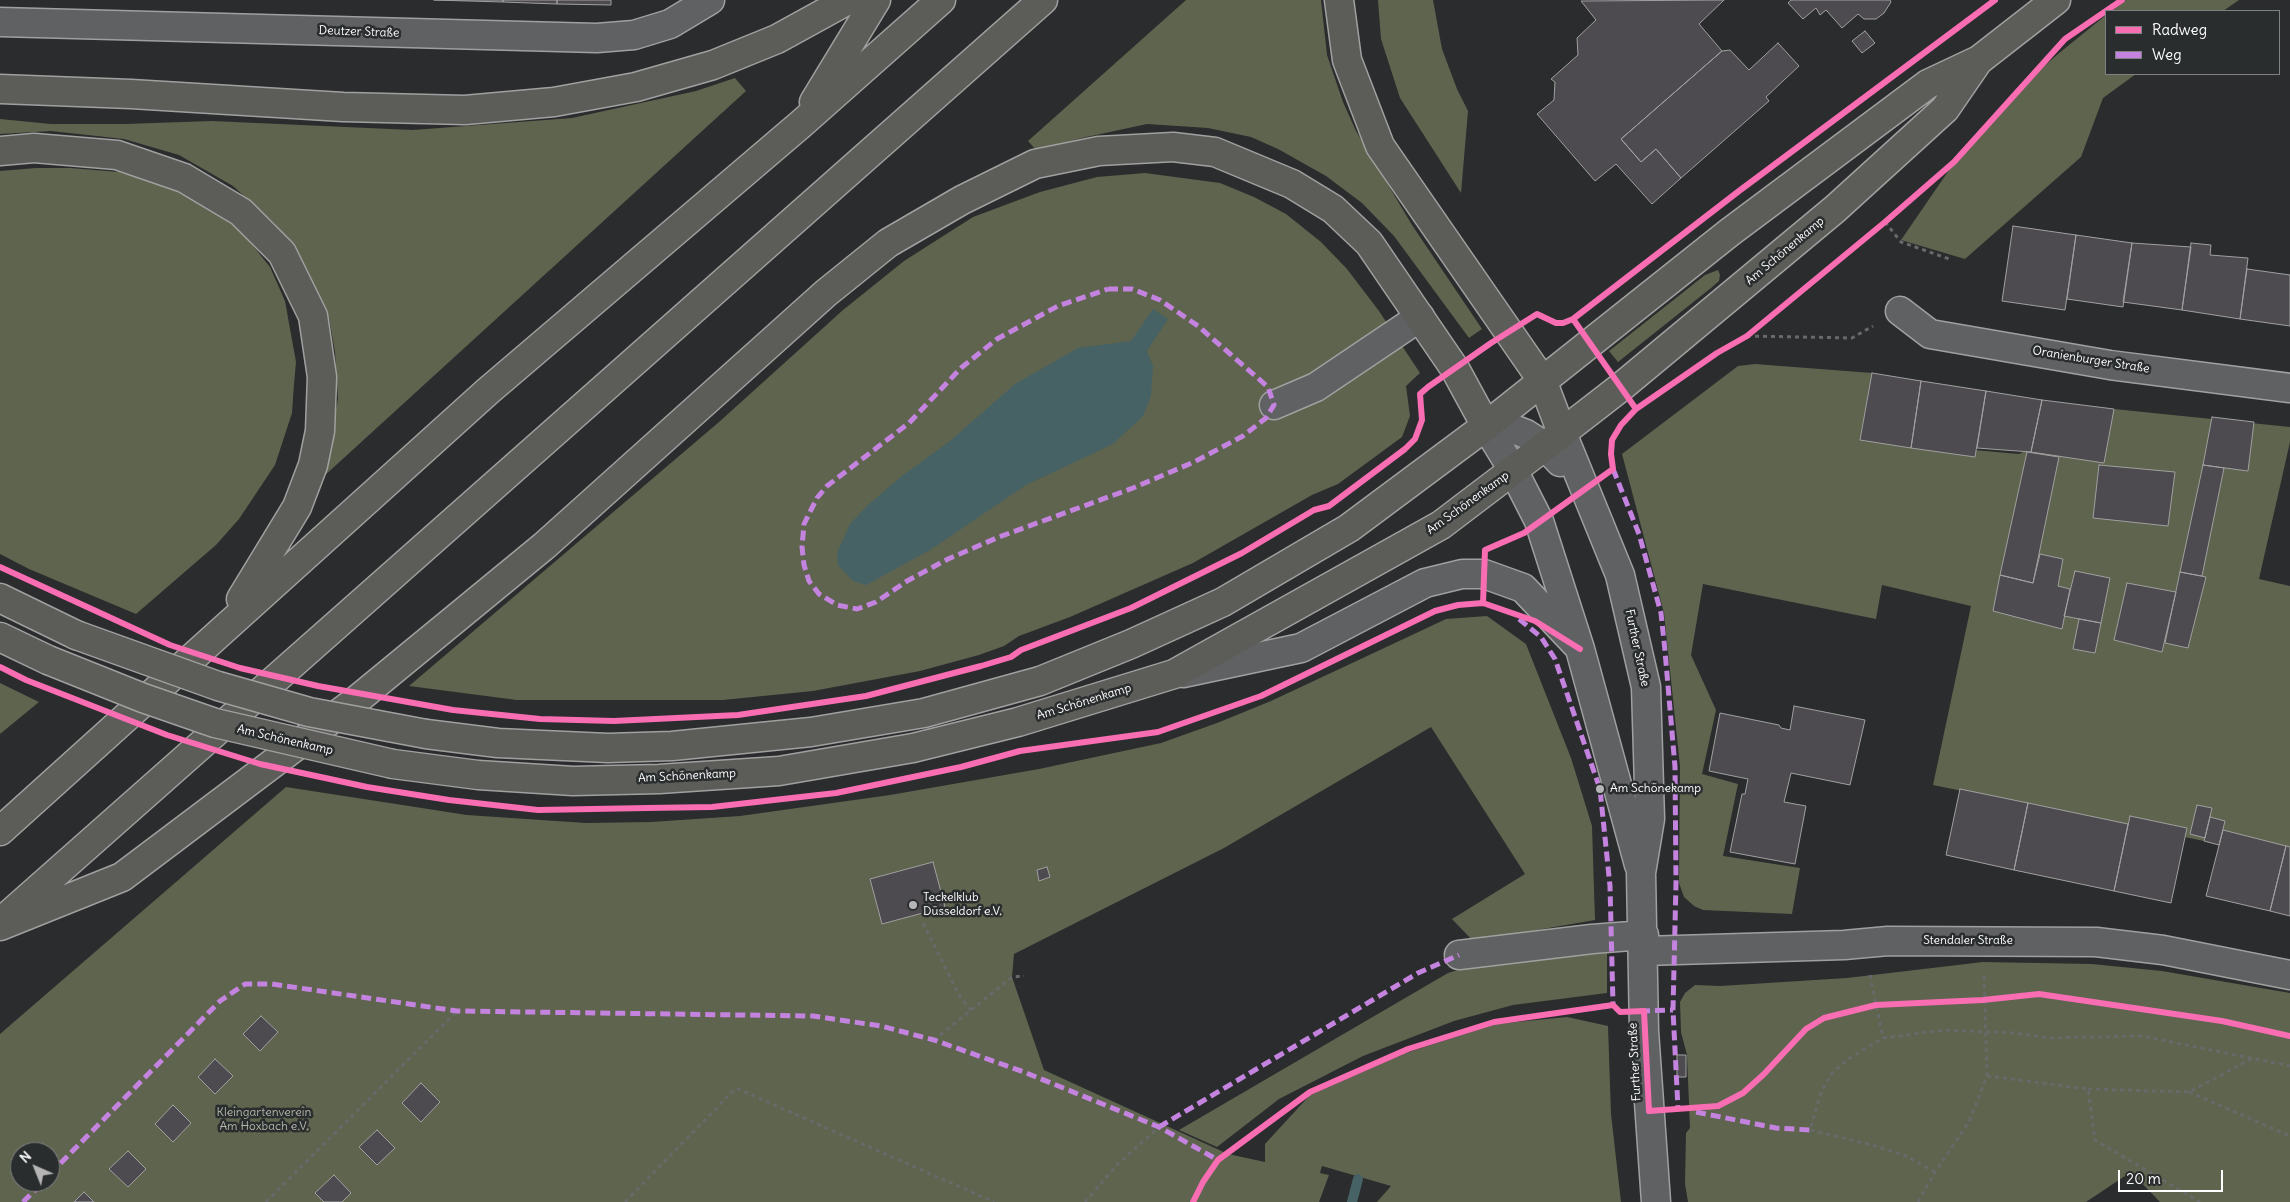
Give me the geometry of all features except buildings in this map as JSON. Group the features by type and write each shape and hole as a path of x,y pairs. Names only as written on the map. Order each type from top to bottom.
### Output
{"main road":[{"path":"0,89 131,94 343,107 465,110 554,102 636,87 713,64 776,39 848,0"},
{"path":"801,124 876,0"},
{"path":"0,831 488,391 801,124 942,0"},
{"path":"0,922 40,889 1044,0"},
{"name":"Further Straße","path":"1339,0 1347,60 1380,146 1542,380 1554,440"},
{"name":"Am Schönenkamp","path":"0,598 76,635 218,686 309,712 426,734 498,744 608,748 681,745 811,732 924,713 1040,681 1130,644 1223,602 1349,528 1486,426 1730,232 1928,84 1979,60 2056,0"},
{"name":"Am Schönenkamp","path":"0,637 48,660 143,698 215,723 393,764 478,775 573,781 659,779 779,771 913,748 1018,722 1174,674 1441,525 1621,387 1835,209 1946,109 1979,60"},
{"path":"0,926 122,877 353,703 537,552 826,293 888,243 962,200 1034,164 1099,151 1173,147 1215,152 1292,184 1333,209 1369,243 1455,368 1486,426"},
{"path":"0,151 34,148 117,155 184,178 241,212 282,253 313,316 322,377 320,431 313,465 297,507 253,583 220,631"}],"street":[{"name":"Deutzer Straße","path":"0,22 597,38 634,35 670,24 710,0"},
{"name":"Oranienburger Straße","path":"1900,311 1930,334 2110,365 2290,388"},
{"path":"1274,406 1316,387 1420,316"},
{"name":"Further Straße","path":"1486,426 1508,427 1526,434 1554,440 1597,514 1620,575 1646,687 1650,820 1642,873 1644,1046 1656,1202"},
{"name":"Further Straße","path":"1486,426 1513,470 1539,522 1580,649 1642,873"},
{"path":"1174,674 1301,648 1424,583 1462,574 1484,574 1523,588 1580,649"},
{"name":"Stendaler Straße","path":"1459,955 1592,939 1644,943 1844,945 1888,941 2096,942 2163,950 2290,975"}],"path":[{"path":"1885,222 1902,242 1952,260"},
{"path":"1747,336 1852,338 1900,311"},
{"path":"923,923 960,997 972,1010"},
{"path":"1918,1202 1935,1172 1969,1122 1987,1076 1984,975"},
{"path":"934,1040 1012,977 1024,976"},
{"path":"1870,980 1883,1038"},
{"path":"266,1202 457,1011"},
{"path":"1935,1172 1904,1155 1810,1130 1821,1092 1832,1073 1848,1059 1883,1038 1944,1030 2015,1032 2047,1038 2142,1036 2290,1066"},
{"path":"2189,1092 2254,1058"},
{"path":"1987,1076 2088,1090 2189,1092 2290,1136"},
{"path":"625,1202 736,1088 994,1202"},
{"path":"2088,1090 2096,1140 2200,1202"},
{"path":"1085,1202 1118,1164 1159,1127"}],"green space":[{"path":"1186,0 1321,0 1327,55 1343,102 1356,131 1412,225 1482,329 1469,338 1394,236 1362,203 1326,176 1278,149 1251,137 1208,128 1147,124 1036,150 1028,141"},
{"path":"1378,0 1433,0 1442,49 1457,89 1468,111 1461,193 1400,98 1381,39"},
{"path":"2126,0 2239,0 2224,10 2113,10"},
{"path":"2105,16 2105,75 2135,75 2103,98 2081,157 1965,259 1901,240 1967,144 2015,92"},
{"path":"735,78 746,91 323,477 338,399 335,352 329,318 306,270 275,224 233,186 179,155 124,139 51,131 0,134 0,119 51,124 212,121 413,130 572,118 696,91"},
{"path":"70,168 119,172 159,182 187,192 219,212 246,237 270,267 285,301 296,362 292,413 275,465 239,519 216,545 136,614 29,569 0,554 0,171"},
{"path":"1145,173 1220,183 1254,197 1286,214 1321,242 1347,269 1379,311 1420,373 1406,386 1410,416 1402,437 1338,484 1312,495 1193,563 1070,617 1019,636 1004,646 920,671 813,691 723,700 517,700 409,686 719,422 843,310 904,261 973,217 1040,192 1097,177"},
{"path":"1718,270 1720,275 1719,281 1618,362 1609,351 1705,275"},
{"path":"1755,364 1872,373 1860,440 2019,454 2114,409 2290,427 2290,442 2259,579 2290,586 2290,861 2204,841 1933,785 1971,606 1882,585 1876,619 1703,584 1691,655 1716,710 1702,774 1738,784 1723,856 1800,868 1792,914 1703,910 1694,906 1684,897 1679,883 1680,766 1664,613 1622,454 1738,366"},
{"name":"Kleingartenverein Am Hoxbach e.V.","path":"1487,616 1526,644 1571,758 1592,826 1595,920 1473,941 1452,919 1525,874 1431,727 1224,848 1014,954 1012,977 1044,1070 1228,1154 1265,1162 1265,1144 1310,1095 1406,1053 1496,1024 1567,1017 1608,1026 1611,1114 1621,1202 1377,1202 1391,1186 1322,1166 1320,1173 1329,1175 1319,1202 0,1202 0,1034 286,787 467,815 586,823 651,822 740,816 890,795 1039,769 1161,743 1271,701 1446,619"},
{"path":"0,683 39,702 0,734"},
{"path":"1607,953 1607,993 1513,1005 1454,1021 1363,1056 1279,1099 1217,1147 1179,1130 1448,973 1480,963"},
{"path":"1983,962 2092,964 2162,971 2290,993 2290,1202 2160,1202 2131,1172 2086,1202 1688,1202 1685,1184 1686,1133 1690,1128 1687,1055 1681,1032 1680,1002 1685,993 1695,985 1720,986 1847,978"}],"water":[{"path":"1153,309 1168,319 1147,351 1153,366 1151,396 1143,416 1113,444 1026,485 930,550 866,585 853,581 838,565 837,553 850,524 868,505 902,476 950,441 1015,384 1078,348 1131,341"}],"waterway":[{"path":"1352,1202 1358,1179"}],"marked path":[{"path":"1108,289 1132,289 1160,300 1198,326 1268,387 1274,405 1266,418 1243,436 1194,462 1133,488 999,537 948,559 907,581 876,602 857,609 837,605 819,594 809,581 804,565 802,547 804,524 817,498 827,486 909,423 961,368 997,339 1058,306 1108,289"},
{"path":"1613,469 1639,534 1661,613 1665,651 1675,767 1676,883 1673,1010 1678,1109"},
{"path":"1519,619 1541,637 1555,659 1600,789 1610,886 1613,1005"},
{"path":"1159,1127 1418,973 1459,955"},
{"path":"60,1164 220,1001 245,984 272,984 457,1011 813,1016 881,1026 934,1040 1024,1072 1159,1127 1218,1160"},
{"path":"1640,1011 1673,1010"},
{"path":"1696,1112 1776,1128 1810,1130"},
{"path":"23,1202 33,1192"}],"cycle path":[{"path":"0,567 170,645 240,668 318,686 453,710 540,719 614,721 738,715 866,696 981,666 1011,657 1021,650 1131,608 1242,553 1314,510 1329,506 1405,449 1415,439 1422,420 1420,394 1428,387 1491,343 1537,314 1556,323 1563,323 1573,319 1739,191 1995,0"},
{"path":"2107,10 2122,0"},
{"path":"1483,603 1485,550 1524,533 1613,469 1612,440 1621,425 1636,409 1717,353 1747,336 1885,222 1954,162 2065,39 2105,12"},
{"path":"1573,319 1636,409"},
{"path":"0,667 26,680 167,735 260,764 367,787 449,800 538,810 712,807 836,793 961,767 1020,751 1158,732 1261,696 1435,611 1458,605 1483,603 1535,621 1580,649"},
{"path":"1193,1202 1203,1182 1218,1160 1310,1092 1408,1049 1494,1022 1613,1005 1620,1012 1644,1011 1649,1111 1718,1106 1743,1093 1764,1074 1806,1029 1824,1018 1876,1005 1983,1000 2039,994 2222,1021 2290,1036"}],"place":[{"name":"Am Schönekamp","path":"1600,789"},
{"name":"Teckelklub Düsseldorf e.V.","path":"913,905"}]}
